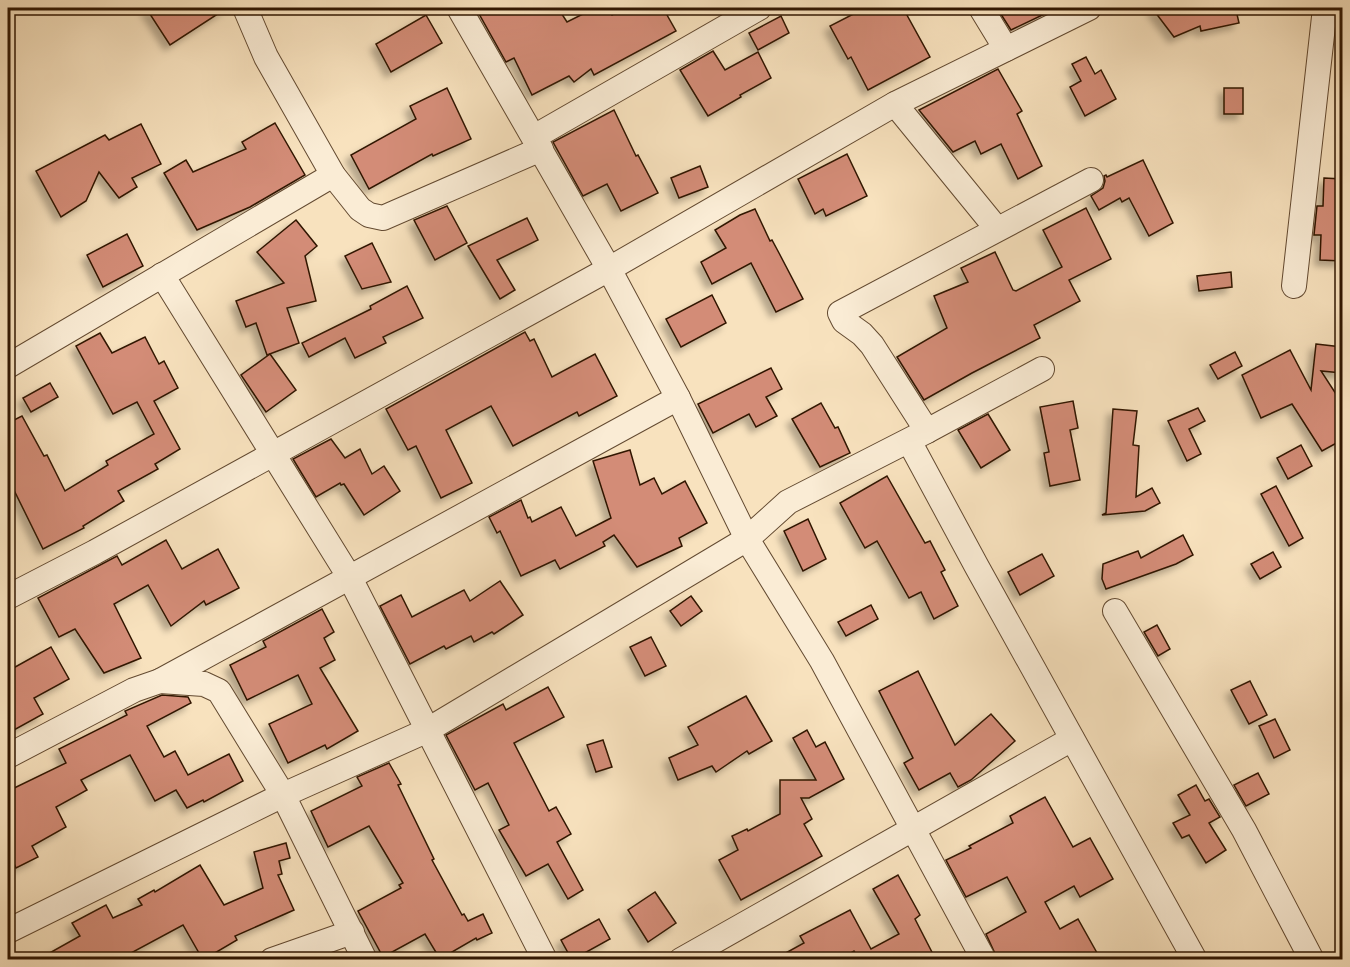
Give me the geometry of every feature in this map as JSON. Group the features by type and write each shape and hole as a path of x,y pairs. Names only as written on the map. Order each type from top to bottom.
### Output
{"street":[{"path":"245,8 266,57 333,175 360,209 369,215 383,218 537,143 759,8"},
{"path":"459,8 609,269 678,398 747,539 822,661 984,960"},
{"path":"981,8 1006,49"},
{"path":"8,597 95,552 609,269 895,104 1089,8"},
{"path":"1294,286 1325,8"},
{"path":"895,104 997,229"},
{"path":"8,366 333,175"},
{"path":"1091,180 840,313 844,321 862,334 872,345 1072,739 1195,960"},
{"path":"162,275 274,452 350,578 426,731 545,960"},
{"path":"8,931 284,795 426,731 747,539 788,502 918,436 1042,369"},
{"path":"8,756 134,690 160,681 678,398"},
{"path":"1115,611 1244,830 1312,960"},
{"path":"160,681 204,684 219,692 284,795 365,960"},
{"path":"681,960 912,827 1072,739"},
{"path":"272,960 352,932"}],"building":[{"path":"146,8 227,8 170,45"},
{"path":"480,8 558,8 567,22 595,8 608,8 612,15 625,8 663,8 676,31 594,75 591,69 574,82 569,76 532,95 514,58 506,62 478,12"},
{"path":"865,8 903,8 930,57 868,90 851,57 848,59 830,26"},
{"path":"997,8 1057,8 1011,30"},
{"path":"1152,8 1243,8 1236,10 1239,23 1201,31 1200,26 1174,37"},
{"path":"426,15 442,43 391,72 376,44"},
{"path":"781,16 789,33 758,50 749,33"},
{"path":"713,51 725,70 758,52 771,78 708,116 680,70"},
{"path":"1086,57 1095,74 1101,70 1116,99 1085,116 1070,87 1081,81 1072,64"},
{"path":"998,69 1022,111 1017,114 1042,166 1018,179 1001,144 981,154 975,141 953,152 919,110"},
{"path":"447,88 471,139 433,156 432,154 369,189 351,155 416,119 410,106"},
{"path":"1224,88 1243,88 1243,114 1224,114"},
{"path":"614,110 636,156 638,155 658,193 621,211 607,184 583,196 553,142"},
{"path":"275,123 305,175 250,207 197,230 164,173 186,160 193,172 246,149 242,142"},
{"path":"141,124 161,164 132,178 137,187 119,198 99,172 86,201 61,217 36,171 105,135 109,140"},
{"path":"847,154 867,196 826,216 823,209 815,214 798,179"},
{"path":"1143,160 1173,223 1149,236 1129,198 1122,202 1120,198 1099,210 1091,196 1103,188 1104,176 1107,177"},
{"path":"700,166 708,187 679,198 671,178"},
{"path":"1324,178 1342,179 1342,261 1320,260 1321,235 1314,235 1317,206 1323,206"},
{"path":"447,206 467,243 435,260 414,220"},
{"path":"1086,208 1111,259 1069,280 1080,301 1034,325 1040,338 924,400 897,357 947,328 934,296 968,282 961,268 995,252 1013,290 1016,291 1062,267 1043,230"},
{"path":"755,209 770,241 772,240 803,299 776,312 751,263 712,284 701,262 726,248 715,230"},
{"path":"527,218 538,240 497,260 515,290 500,299 468,246"},
{"path":"296,220 317,246 305,256 316,301 287,308 299,343 267,355 256,323 246,327 236,301 284,283 257,252"},
{"path":"127,234 143,266 103,287 87,255"},
{"path":"372,243 391,282 362,289 345,256"},
{"path":"1231,272 1232,287 1199,291 1197,276"},
{"path":"407,286 423,318 383,337 386,343 355,358 345,338 309,357 302,343 371,309 370,306"},
{"path":"712,295 726,323 681,347 666,319"},
{"path":"525,332 530,341 534,339 552,377 595,354 617,396 579,416 577,412 513,446 491,406 446,430 472,483 441,498 416,446 408,450 386,409"},
{"path":"100,333 112,353 145,337 159,364 164,361 178,388 154,401 180,449 155,464 158,469 118,491 124,501 83,526 84,528 43,549 8,478 8,423 22,416 44,456 47,455 65,491 108,465 106,461 154,434 137,402 113,414 76,346"},
{"path":"1316,344 1342,347 1342,373 1321,371 1338,397 1336,398 1342,411 1342,440 1322,451 1292,404 1261,418 1242,375 1290,350 1311,390"},
{"path":"1235,352 1242,366 1218,379 1210,365"},
{"path":"270,354 296,390 266,412 241,375"},
{"path":"771,368 782,389 766,397 777,416 756,427 749,414 713,433 698,404"},
{"path":"50,383 58,397 31,412 23,398"},
{"path":"1073,401 1078,428 1070,430 1080,480 1050,486 1044,453 1049,452 1040,407"},
{"path":"821,403 835,428 838,427 850,453 820,467 792,419"},
{"path":"1198,408 1205,421 1189,429 1201,454 1187,461 1168,421"},
{"path":"1113,409 1137,411 1133,445 1139,446 1136,497 1152,488 1160,503 1145,511 1102,515 1106,513"},
{"path":"988,414 1010,450 981,468 958,430"},
{"path":"331,439 345,458 360,449 372,474 384,466 400,491 364,515 344,484 340,483 316,497 293,459"},
{"path":"1301,445 1312,466 1288,479 1277,458"},
{"path":"630,450 640,485 654,478 662,494 685,481 707,523 679,538 682,546 637,567 614,535 603,542 605,546 560,569 555,560 521,576 500,531 497,533 489,517 521,500 532,522 561,507 576,536 611,518 593,461"},
{"path":"887,476 925,543 930,541 945,570 941,572 958,606 934,619 921,592 909,598 877,541 865,548 840,503"},
{"path":"1276,486 1303,538 1289,546 1261,494"},
{"path":"808,519 826,559 803,571 784,531"},
{"path":"1183,535 1193,555 1176,564 1106,589 1102,579 1103,564 1138,551 1141,558"},
{"path":"166,540 182,569 218,549 239,588 206,605 204,601 171,626 148,585 114,604 141,658 104,673 75,629 59,637 38,598 117,556 122,565"},
{"path":"1273,552 1281,567 1260,579 1251,564"},
{"path":"1042,554 1054,576 1020,595 1008,572"},
{"path":"500,581 523,615 494,634 492,632 474,642 471,636 446,649 444,646 410,664 380,606 401,595 412,617 464,590 470,601"},
{"path":"691,596 702,611 681,626 670,611"},
{"path":"871,605 878,619 846,636 838,622"},
{"path":"322,609 334,632 324,638 335,660 320,668 358,731 327,749 325,745 288,763 269,724 312,704 298,675 247,700 230,665 266,647 263,641"},
{"path":"1157,625 1170,649 1158,656 1144,632"},
{"path":"651,637 666,666 645,676 630,647"},
{"path":"51,647 69,679 34,698 43,714 14,730 8,718 8,671"},
{"path":"918,671 955,745 991,714 1015,741 971,780 958,787 950,773 919,790 904,763 913,758 879,691"},
{"path":"1250,681 1267,715 1249,724 1231,690"},
{"path":"548,687 564,717 514,743 549,811 556,807 571,834 557,842 583,890 568,899 548,864 526,876 499,830 509,825 488,783 475,790 446,735 503,704 506,710"},
{"path":"162,695 188,697 191,703 147,726 164,757 175,751 188,775 229,754 243,781 204,802 203,800 187,808 176,790 155,801 130,755 81,780 87,790 56,807 66,827 32,846 38,857 16,868 8,850 8,791 66,763 59,749 127,715 125,711"},
{"path":"746,696 772,741 749,754 747,751 716,772 712,766 678,780 669,758 698,745 688,727"},
{"path":"1275,719 1290,750 1274,758 1259,726"},
{"path":"807,730 816,747 825,742 844,779 809,798 801,798 812,819 804,824 822,856 741,900 719,860 738,850 732,836 747,829 748,831 780,814 780,780 816,780 793,738"},
{"path":"603,740 612,767 596,772 587,745"},
{"path":"389,763 401,784 398,785 434,859 432,860 462,915 464,914 468,921 483,914 492,933 477,940 476,938 440,959 425,934 383,957 358,911 401,888 399,885 403,883 369,826 328,847 311,811 362,786 357,777"},
{"path":"1258,773 1269,794 1246,806 1234,785"},
{"path":"1196,785 1205,801 1209,799 1220,817 1209,823 1226,850 1206,863 1189,835 1182,838 1173,823 1190,815 1178,795"},
{"path":"1045,797 1073,847 1090,838 1113,879 1080,897 1074,886 1045,902 1060,929 1078,919 1101,960 998,960 986,934 1026,912 1007,877 966,897 946,860 1013,823 1010,816"},
{"path":"286,843 290,858 279,861 282,874 278,875 294,910 235,936 237,940 203,960 183,925 129,954 132,960 37,960 80,936 72,923 106,905 113,918 142,905 138,899 154,890 155,892 200,865 224,905 263,888 254,852"},
{"path":"898,875 920,915 915,919 936,960 850,960 857,956 854,951 839,960 773,960 804,943 800,936 850,910 871,949 899,934 873,889"},
{"path":"655,892 676,923 648,942 628,910"},
{"path":"599,919 610,939 572,960 561,940"}]}
